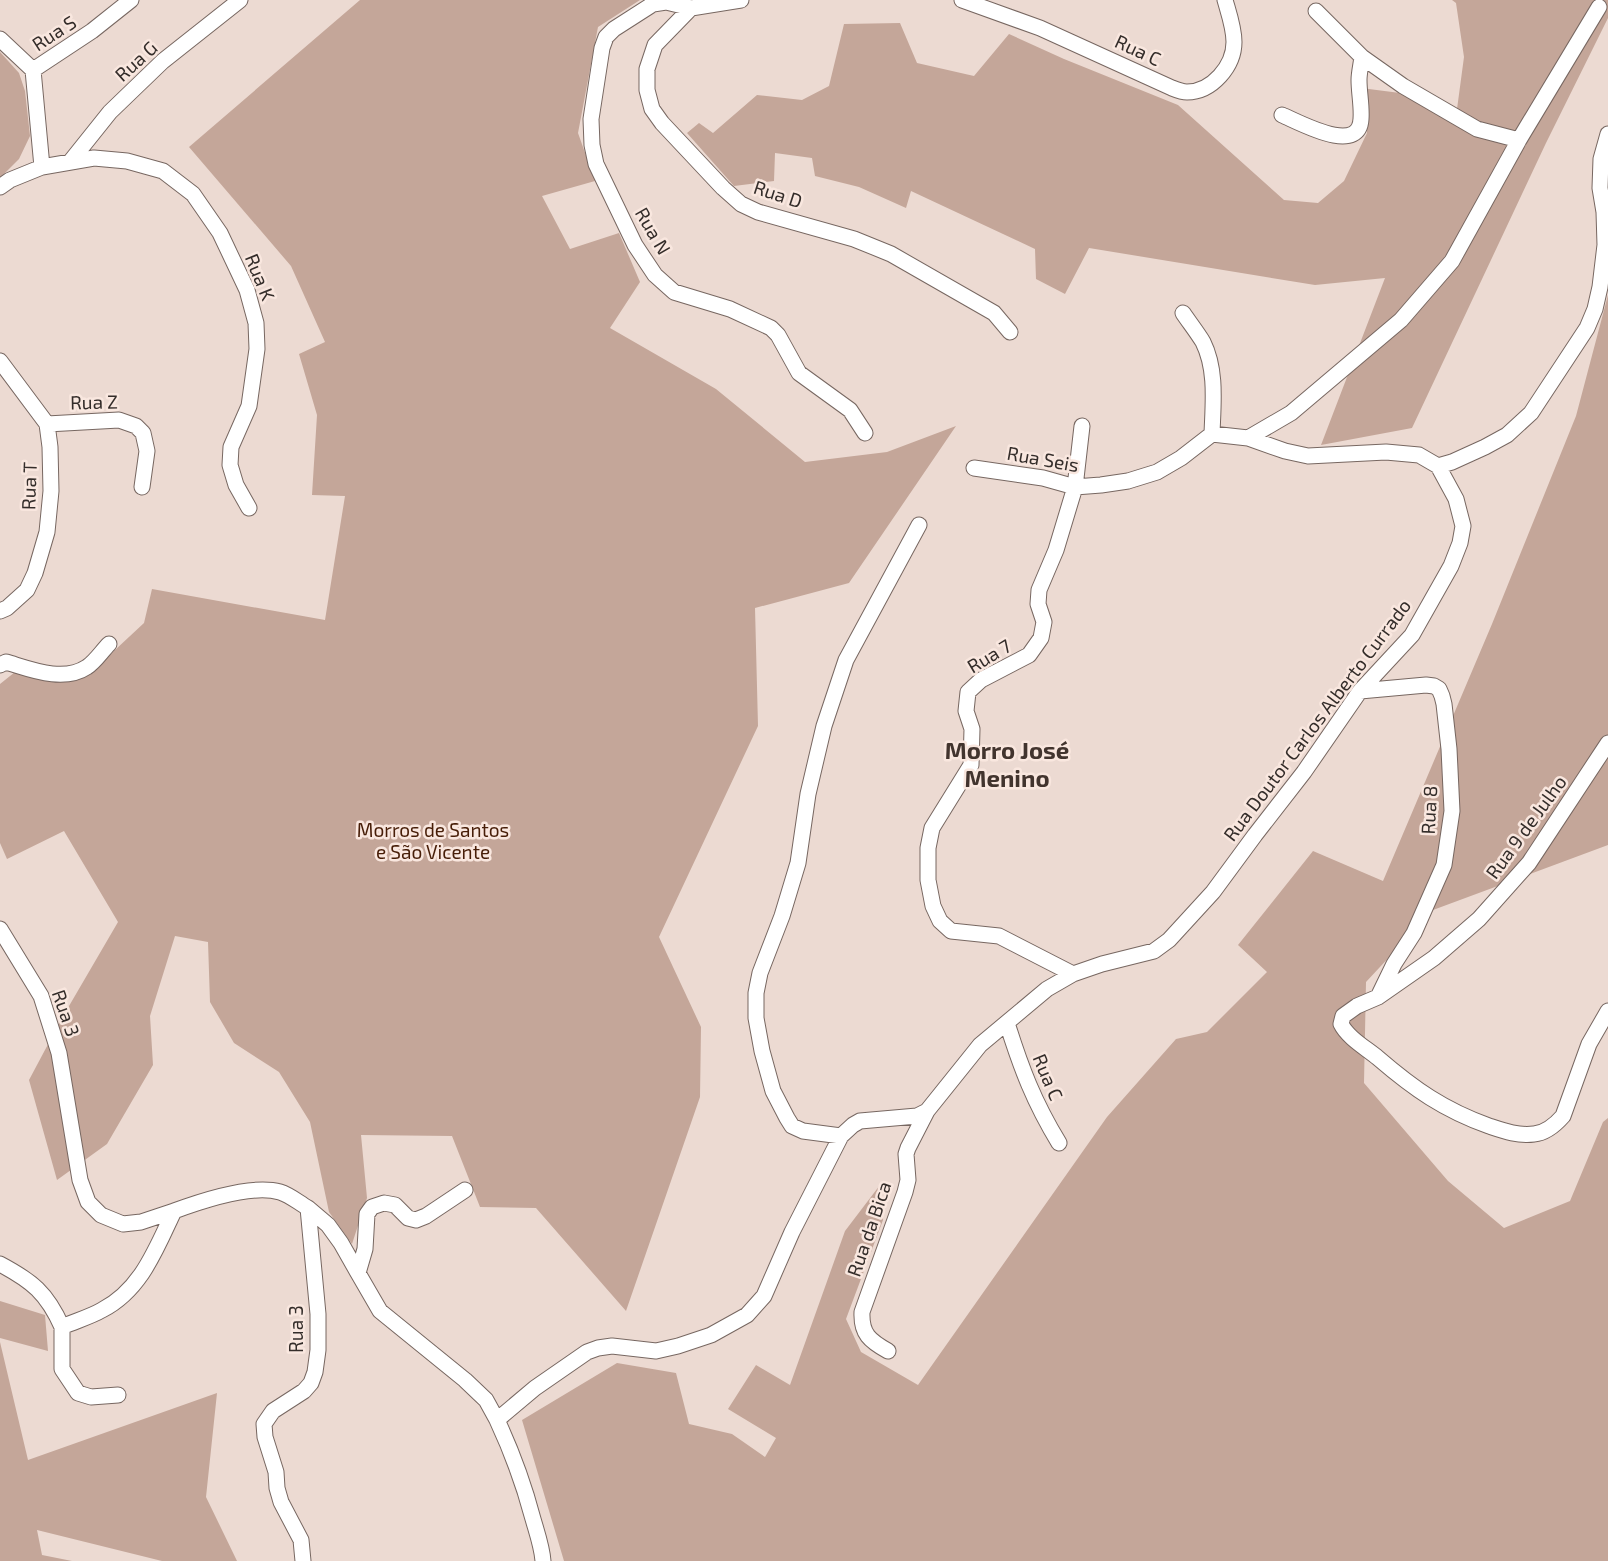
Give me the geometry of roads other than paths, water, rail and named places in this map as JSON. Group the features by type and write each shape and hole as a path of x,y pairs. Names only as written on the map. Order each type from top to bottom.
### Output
{"street":[{"name":"Rua S","path":"0,39 33,70 92,31 131,0"},
{"name":"Rua G","path":"70,162 110,112 163,61 240,0"},
{"path":"690,8 740,0"},
{"name":"Rua C","path":"962,0 1040,28 1185,92 1198,91 1214,82 1228,66 1234,44 1230,16 1225,0"},
{"name":"Rua N","path":"690,8 666,2 653,4 606,36 602,48 592,119 592,146 596,164 635,245 655,275 674,292 730,309 771,328 778,335 798,373 850,410 865,433"},
{"path":"1248,438 1291,413 1401,320 1452,261 1519,140 1599,7"},
{"name":"Rua D","path":"690,8 655,45 647,69 647,90 652,109 662,123 723,188 741,204 758,212 854,239 891,254 994,313 1010,332"},
{"path":"1316,11 1362,57 1403,86 1477,129 1519,140"},
{"path":"1282,115 1336,136 1354,134 1358,130 1361,121 1359,80 1362,57"},
{"path":"33,70 42,167"},
{"path":"1183,313 1202,342 1210,362 1213,386 1212,434 1248,438 1285,451 1308,456 1386,452 1419,455 1438,466 1452,462 1485,447 1507,434 1531,413 1587,328 1596,309 1605,245 1604,212 1600,188 1601,159 1608,134"},
{"name":"Rua K","path":"70,162 94,158 127,161 162,171 193,194 220,233 247,290 256,323 257,349 249,406 231,447 230,465 236,486 249,508"},
{"path":"0,187 10,180 42,167 70,162"},
{"name":"Rua T","path":"0,361 47,424 50,447 51,491 47,532 35,573 27,590 8,608 0,611"},
{"name":"Rua Z","path":"47,424 119,420 136,426 143,433 147,451 142,487"},
{"name":"Rua 7","path":"1073,974 999,936 960,933 951,931 944,926 933,906 928,880 928,848 932,828 971,765 972,729 966,711 968,692 981,680 1029,655 1041,638 1044,622 1038,604 1039,590 1056,550 1075,487 1082,426"},
{"name":"Rua Seis","path":"974,468 1043,478 1075,487 1101,486 1128,481 1157,472 1181,458 1212,434"},
{"name":"Rua Doutor Carlos Alberto Currado","path":"928,1111 980,1045 1048,988 1073,974 1102,964 1154,951 1169,940 1213,892 1304,772 1360,691 1412,634 1451,566 1460,543 1463,526 1456,499 1438,466"},
{"path":"841,1136 803,1131 792,1126 787,1118 773,1091 762,1051 756,1018 756,993 760,973 782,916 798,863 808,794 824,726 846,660 920,525"},
{"path":"2,658 36,671 72,674 88,667 109,644"},
{"name":"Rua 8","path":"1360,691 1426,685 1439,689 1444,704 1449,749 1452,811 1444,865 1414,933 1394,964 1378,997"},
{"name":"Rua 9 de Julho","path":"1608,743 1529,863 1480,919 1434,958 1378,997 1357,1006 1343,1016 1341,1024 1346,1031 1432,1101 1468,1119 1512,1134 1535,1134 1555,1124 1563,1116 1589,1044 1608,1011"},
{"name":"Rua 3","path":"0,929 41,996 59,1053 80,1180 88,1202 101,1215 124,1224 141,1222 213,1198 258,1190 281,1192 308,1208 318,1314 318,1350 315,1372 311,1383 304,1391 273,1411 264,1424 265,1437 276,1472 277,1488 285,1512 301,1540 303,1561"},
{"name":"Rua C","path":"1007,1023 1032,1095 1059,1143"},
{"path":"497,1420 535,1388 588,1352 612,1346 656,1351 678,1346 711,1335 746,1315 764,1296 792,1232 841,1136 860,1121 917,1116 928,1111"},
{"name":"Rua da Bica","path":"888,1351 873,1343 866,1334 861,1323 862,1312 905,1192 908,1180 906,1154 928,1111"},
{"path":"358,1273 364,1249 367,1214 372,1207 384,1203 395,1205 408,1218 416,1220 426,1216 465,1190"},
{"path":"308,1208 328,1225 380,1311 465,1380 486,1400 509,1446 528,1500 542,1550 543,1561"},
{"path":"62,1327 102,1310 120,1298 134,1285 149,1264 174,1211"},
{"path":"0,1264 34,1285 48,1300 62,1327 62,1369 78,1393 91,1397 118,1394"}],"district":[{"name":"Morro José Menino","path":"1007,765"}],"park label":[{"name":"Morros de Santos e São Vicente","path":"433,841"}]}
